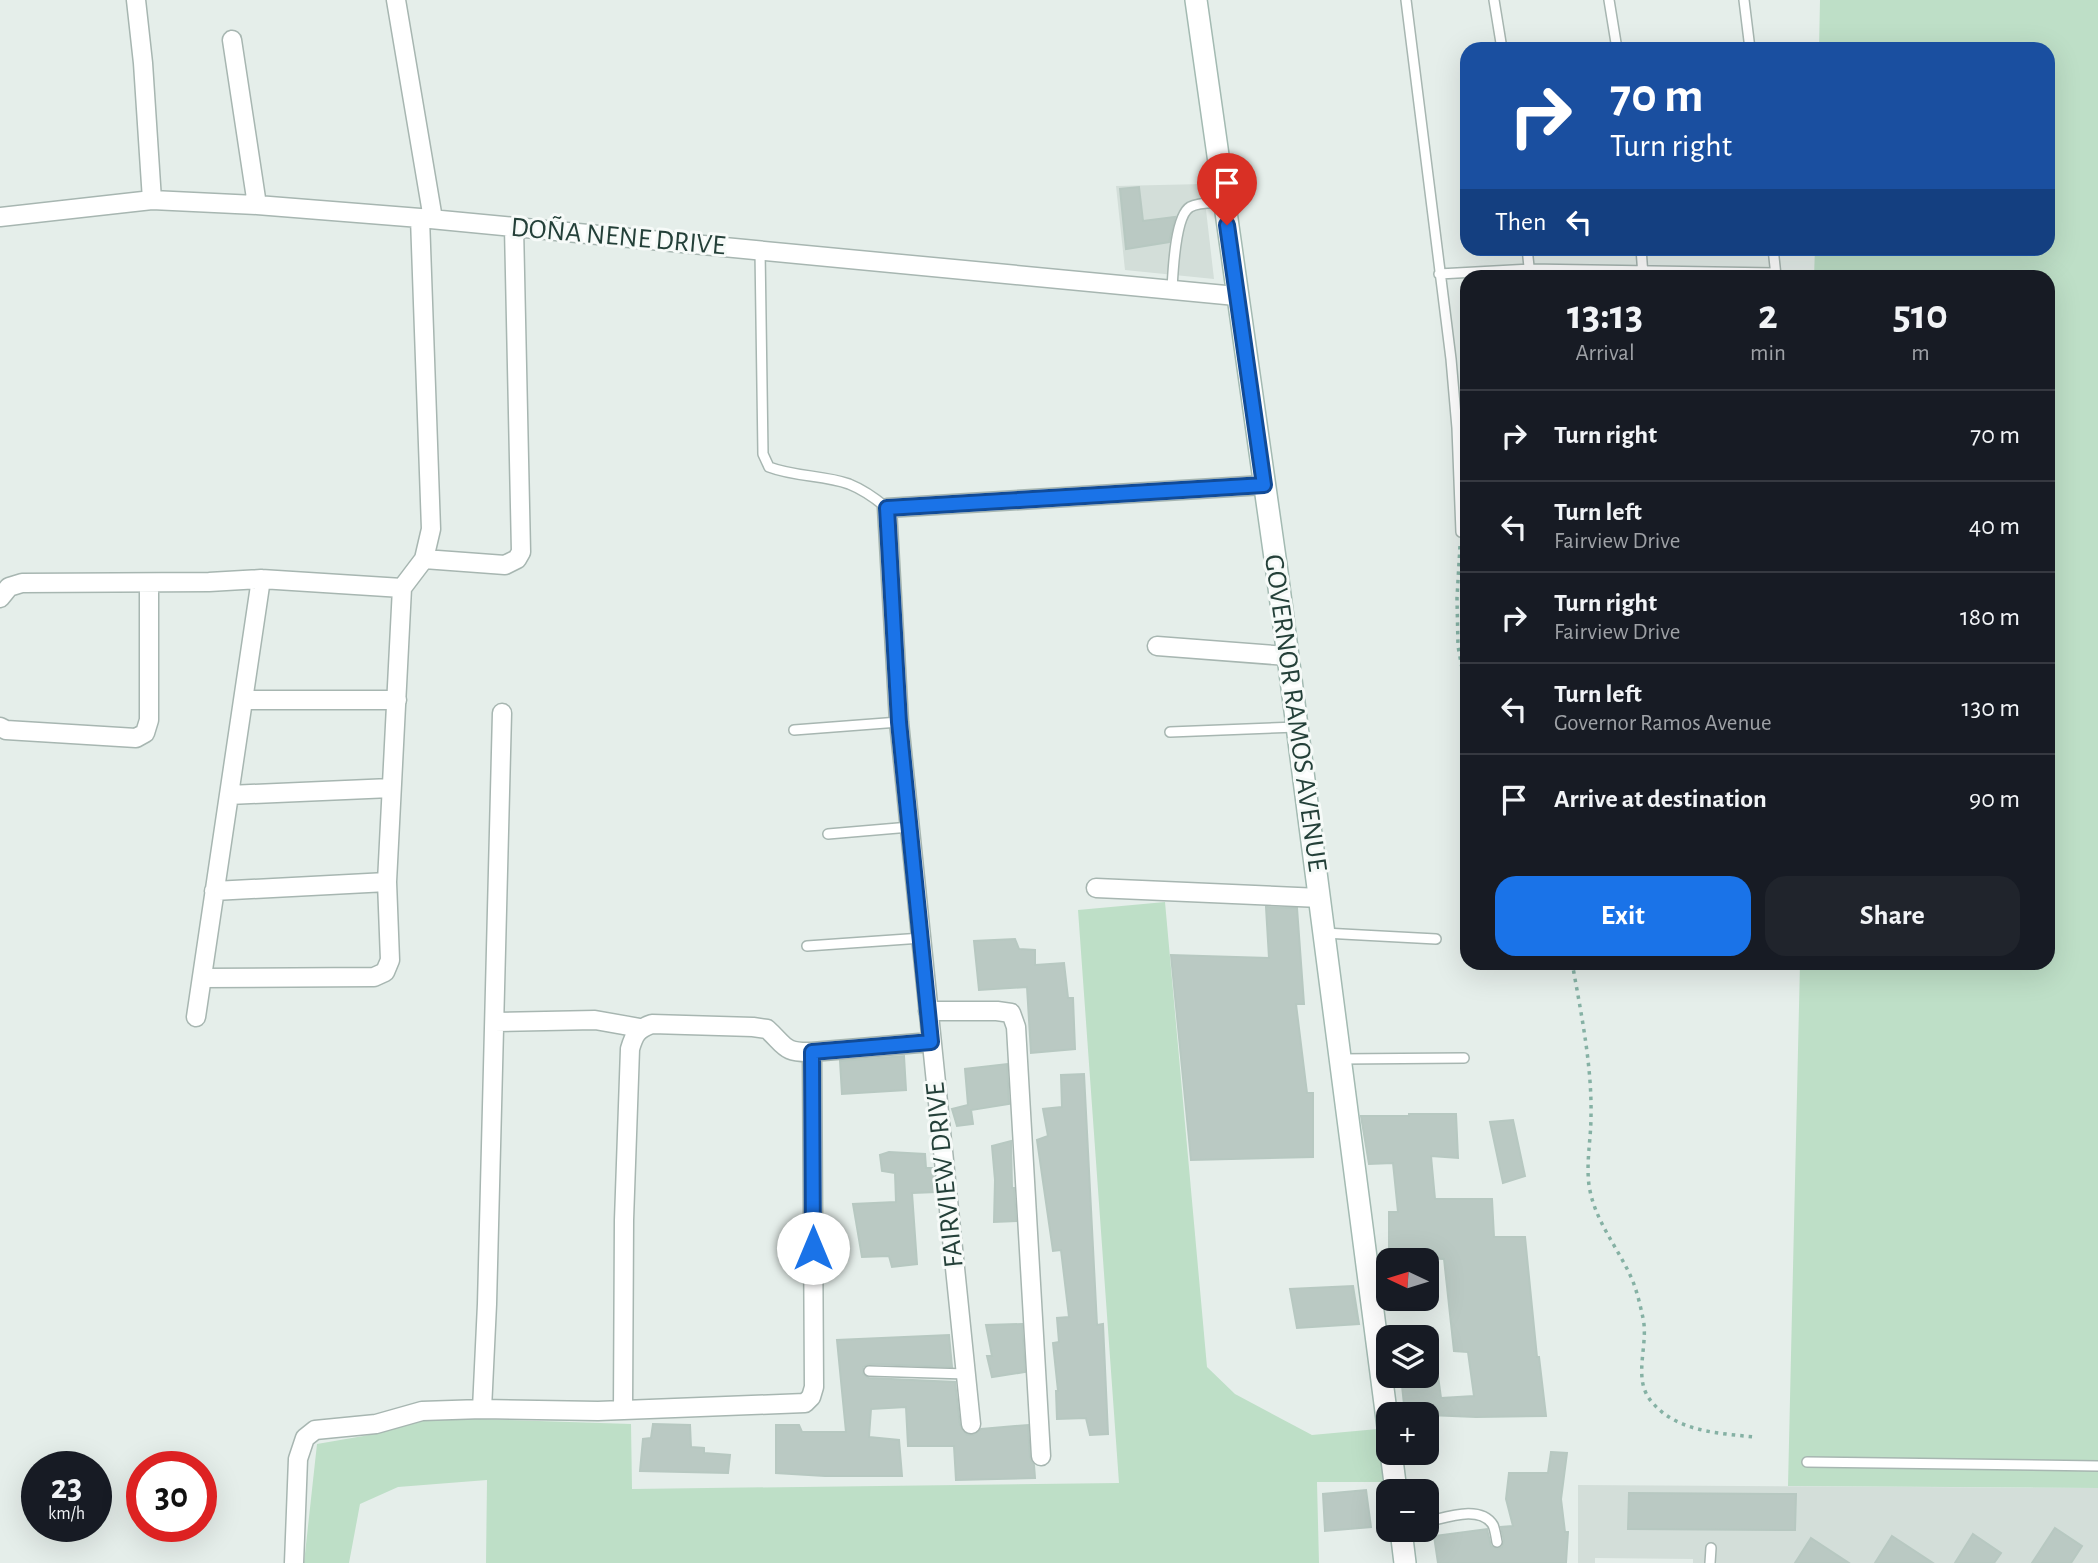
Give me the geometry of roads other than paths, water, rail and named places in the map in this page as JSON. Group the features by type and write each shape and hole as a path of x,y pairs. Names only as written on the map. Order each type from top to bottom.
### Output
{"main road":[{"name":"GOVERNOR RAMOS AVENUE","path":"1196,0 1297,726 1385,1402"},
{"path":"1402,1542 1405,1563"}],"street":[{"path":"136,0 152,200"},
{"path":"202,978 374,977 385,972 390,960 387,882 402,588 424,559 432,529 427,218 396,0"},
{"path":"232,40 257,205"},
{"name":"DOÑA NENE DRIVE","path":"0,217 152,200 257,205 427,218 1236,296"},
{"path":"424,559 505,565 517,559 522,552 514,227"},
{"path":"887,508 1264,485"},
{"name":"FAIRVIEW DRIVE","path":"887,508 899,722 971,1424"},
{"path":"0,598 9,587 22,583 149,583 261,579 402,588"},
{"path":"196,1017 261,579"},
{"path":"0,727 6,730 136,737 145,733 149,720 149,583"},
{"path":"1157,646 1287,656"},
{"path":"243,700 397,700"},
{"path":"482,1409 488,1290 502,713"},
{"path":"229,795 391,788"},
{"path":"214,891 387,882"},
{"path":"1096,888 1320,898"},
{"path":"929,1011 1011,1013 1016,1027 1041,1456"},
{"path":"495,1022 595,1020 640,1028 652,1024 760,1028 767,1029 783,1047 797,1053 931,1042"},
{"path":"623,1410 624,1233 630,1049 634,1035 640,1028"},
{"path":"294,1563 299,1459 305,1438 315,1430 376,1424 422,1410 623,1410 805,1403 811,1397 814,1387 812,1052"}],"lane":[{"path":"1406,0 1457,428 1460,506"},
{"path":"1494,0 1501,42"},
{"path":"1609,0 1616,42"},
{"path":"1744,0 1749,42"},
{"path":"1172,289 1180,224 1186,210 1194,205 1224,202"},
{"path":"760,250 763,454 769,467 782,472 848,484 868,493 887,508"},
{"path":"1439,274 1460,274"},
{"path":"794,730 899,722"},
{"path":"1170,732 1297,726"},
{"path":"828,834 909,827"},
{"path":"1324,933 1436,939"},
{"path":"807,946 922,938"},
{"path":"1339,1059 1464,1058"},
{"path":"869,1371 966,1374"},
{"path":"1807,1462 2098,1466"},
{"path":"1439,1520 1475,1513 1483,1516 1493,1525 1497,1542"},
{"path":"1710,1563 1711,1548"}]}
